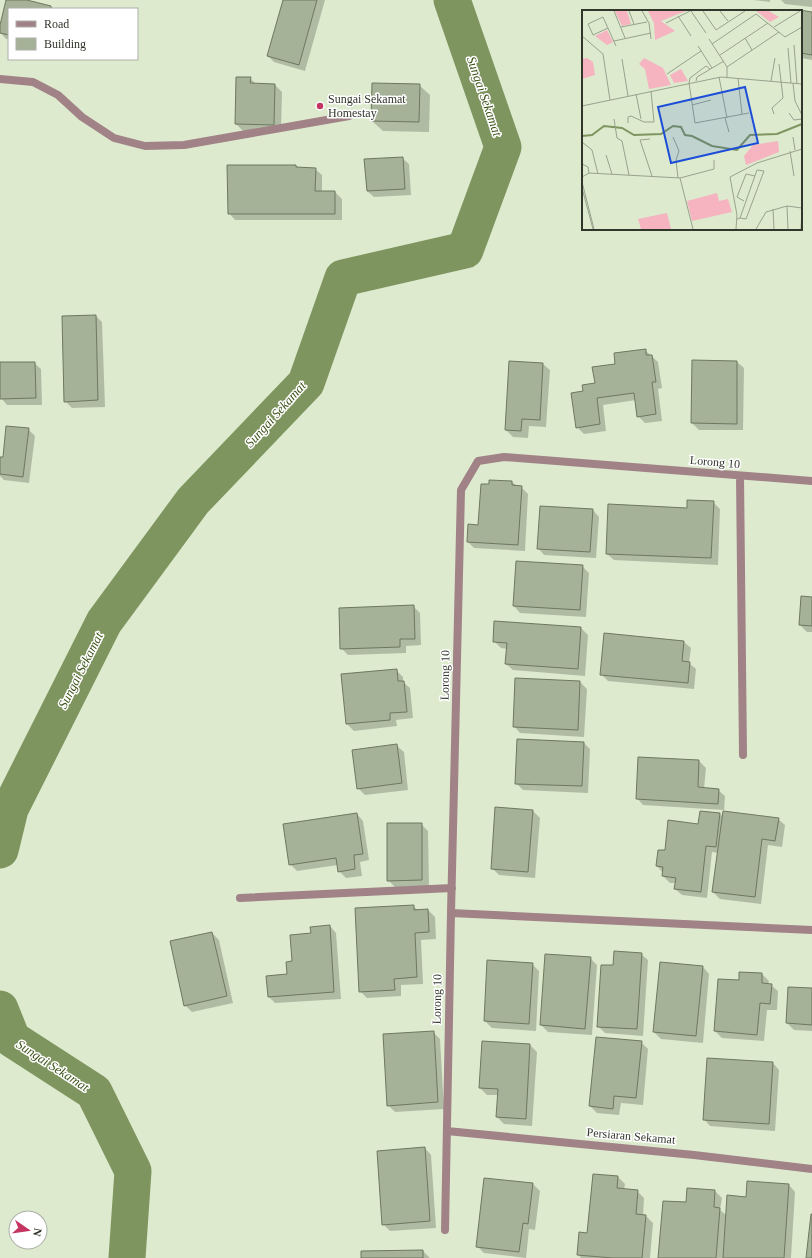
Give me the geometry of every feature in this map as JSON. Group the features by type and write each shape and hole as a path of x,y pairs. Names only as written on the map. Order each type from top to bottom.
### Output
{"street":[{"path":"0,79 33,82 58,95 82,117 114,138 145,146 184,145 349,116"},
{"name":"Lorong 10","path":"445,1230 461,490 478,461 504,457 812,481"},
{"path":"740,476 743,755"},
{"path":"240,898 452,888"},
{"path":"451,913 812,930"},
{"name":"Persiaran Sekamat","path":"447,1131 694,1154 812,1169"}],"building":[{"path":"6,0 27,0 51,6 51,8 8,8 8,35 0,33 0,25"},
{"path":"283,0 317,0 299,65 267,56"},
{"path":"802,10 812,12 812,55 802,53"},
{"path":"236,77 251,77 250,83 275,84 274,125 235,124"},
{"path":"372,83 420,84 419,122 371,121"},
{"path":"403,157 405,189 367,191 364,159"},
{"path":"227,165 296,165 296,167 316,168 315,191 335,191 335,214 228,214"},
{"path":"96,315 98,400 64,402 62,316"},
{"path":"646,349 646,355 652,355 656,382 652,382 656,414 637,417 634,393 597,398 600,424 576,428 571,393 583,391 582,385 595,383 592,367 615,364 614,353"},
{"path":"692,360 737,361 737,424 691,423"},
{"path":"509,361 543,363 540,420 522,419 521,431 505,430"},
{"path":"0,362 35,362 36,398 0,399"},
{"path":"6,426 29,428 23,477 0,474 0,457 3,457"},
{"path":"489,480 512,481 512,485 522,486 518,545 467,542 468,524 478,525 481,484 489,484"},
{"path":"687,500 714,501 711,558 606,554 608,504 687,508"},
{"path":"540,506 593,509 590,552 537,549"},
{"path":"516,561 583,565 580,610 513,606"},
{"path":"801,596 812,597 812,626 799,625"},
{"path":"414,605 415,639 400,639 400,647 340,649 339,608"},
{"path":"494,621 581,627 578,669 505,664 507,643 493,642"},
{"path":"604,633 684,641 682,661 690,662 688,683 600,675"},
{"path":"397,669 398,681 404,681 407,712 390,713 390,720 346,724 341,674"},
{"path":"515,678 580,681 578,730 513,727"},
{"path":"517,739 584,742 582,786 515,784"},
{"path":"397,744 402,783 357,789 352,750"},
{"path":"638,757 699,760 698,787 719,789 718,804 636,799"},
{"path":"495,807 533,810 528,872 491,869"},
{"path":"700,811 720,813 716,847 706,846 701,892 674,889 676,878 662,876 663,867 656,866 658,850 665,850 668,820 698,824"},
{"path":"723,811 779,818 775,841 762,839 755,897 712,892"},
{"path":"357,813 363,854 354,855 355,869 338,872 336,858 289,865 283,824"},
{"path":"387,823 422,823 422,880 387,881"},
{"path":"414,905 414,910 428,909 429,932 415,933 417,977 394,979 395,990 359,992 355,908"},
{"path":"330,925 334,992 268,997 266,976 287,974 286,962 292,961 290,935 311,933 310,927"},
{"path":"212,932 227,996 184,1006 170,941"},
{"path":"614,951 642,953 637,1029 597,1027 601,965 613,965"},
{"path":"545,954 591,957 585,1029 540,1025"},
{"path":"487,960 533,963 529,1024 484,1021"},
{"path":"660,962 703,966 696,1036 653,1032"},
{"path":"739,972 762,973 762,983 772,984 770,1004 760,1003 757,1035 714,1031 718,979 739,980"},
{"path":"788,987 812,988 812,1025 786,1023"},
{"path":"434,1031 438,1102 387,1106 383,1034"},
{"path":"596,1037 642,1041 636,1098 614,1096 613,1109 589,1106"},
{"path":"482,1041 530,1044 526,1119 496,1117 498,1089 479,1088"},
{"path":"707,1058 773,1062 769,1124 703,1120"},
{"path":"425,1147 430,1221 382,1225 377,1151"},
{"path":"593,1174 618,1176 617,1188 638,1190 636,1214 646,1215 642,1258 613,1258 577,1255 579,1232 587,1233"},
{"path":"484,1178 533,1183 528,1224 523,1223 519,1252 476,1247"},
{"path":"747,1181 789,1184 784,1258 723,1258 727,1195 746,1197"},
{"path":"687,1188 715,1190 714,1207 720,1208 716,1258 658,1258 663,1201 686,1202"},
{"path":"811,1214 812,1258 806,1258"},
{"path":"423,1250 423,1258 361,1258 361,1251"}],"waterway":[{"name":"Sungai Sekamat","path":"0,850 10,809 104,622 193,501 306,383 343,278 465,250 503,147 452,0"},
{"name":"Sungai Sekamat","path":"0,1009 12,1039 94,1092 133,1171 127,1258"}],"place":[{"name":"Sungai Sekamat Homestay","path":"320,106"}]}
